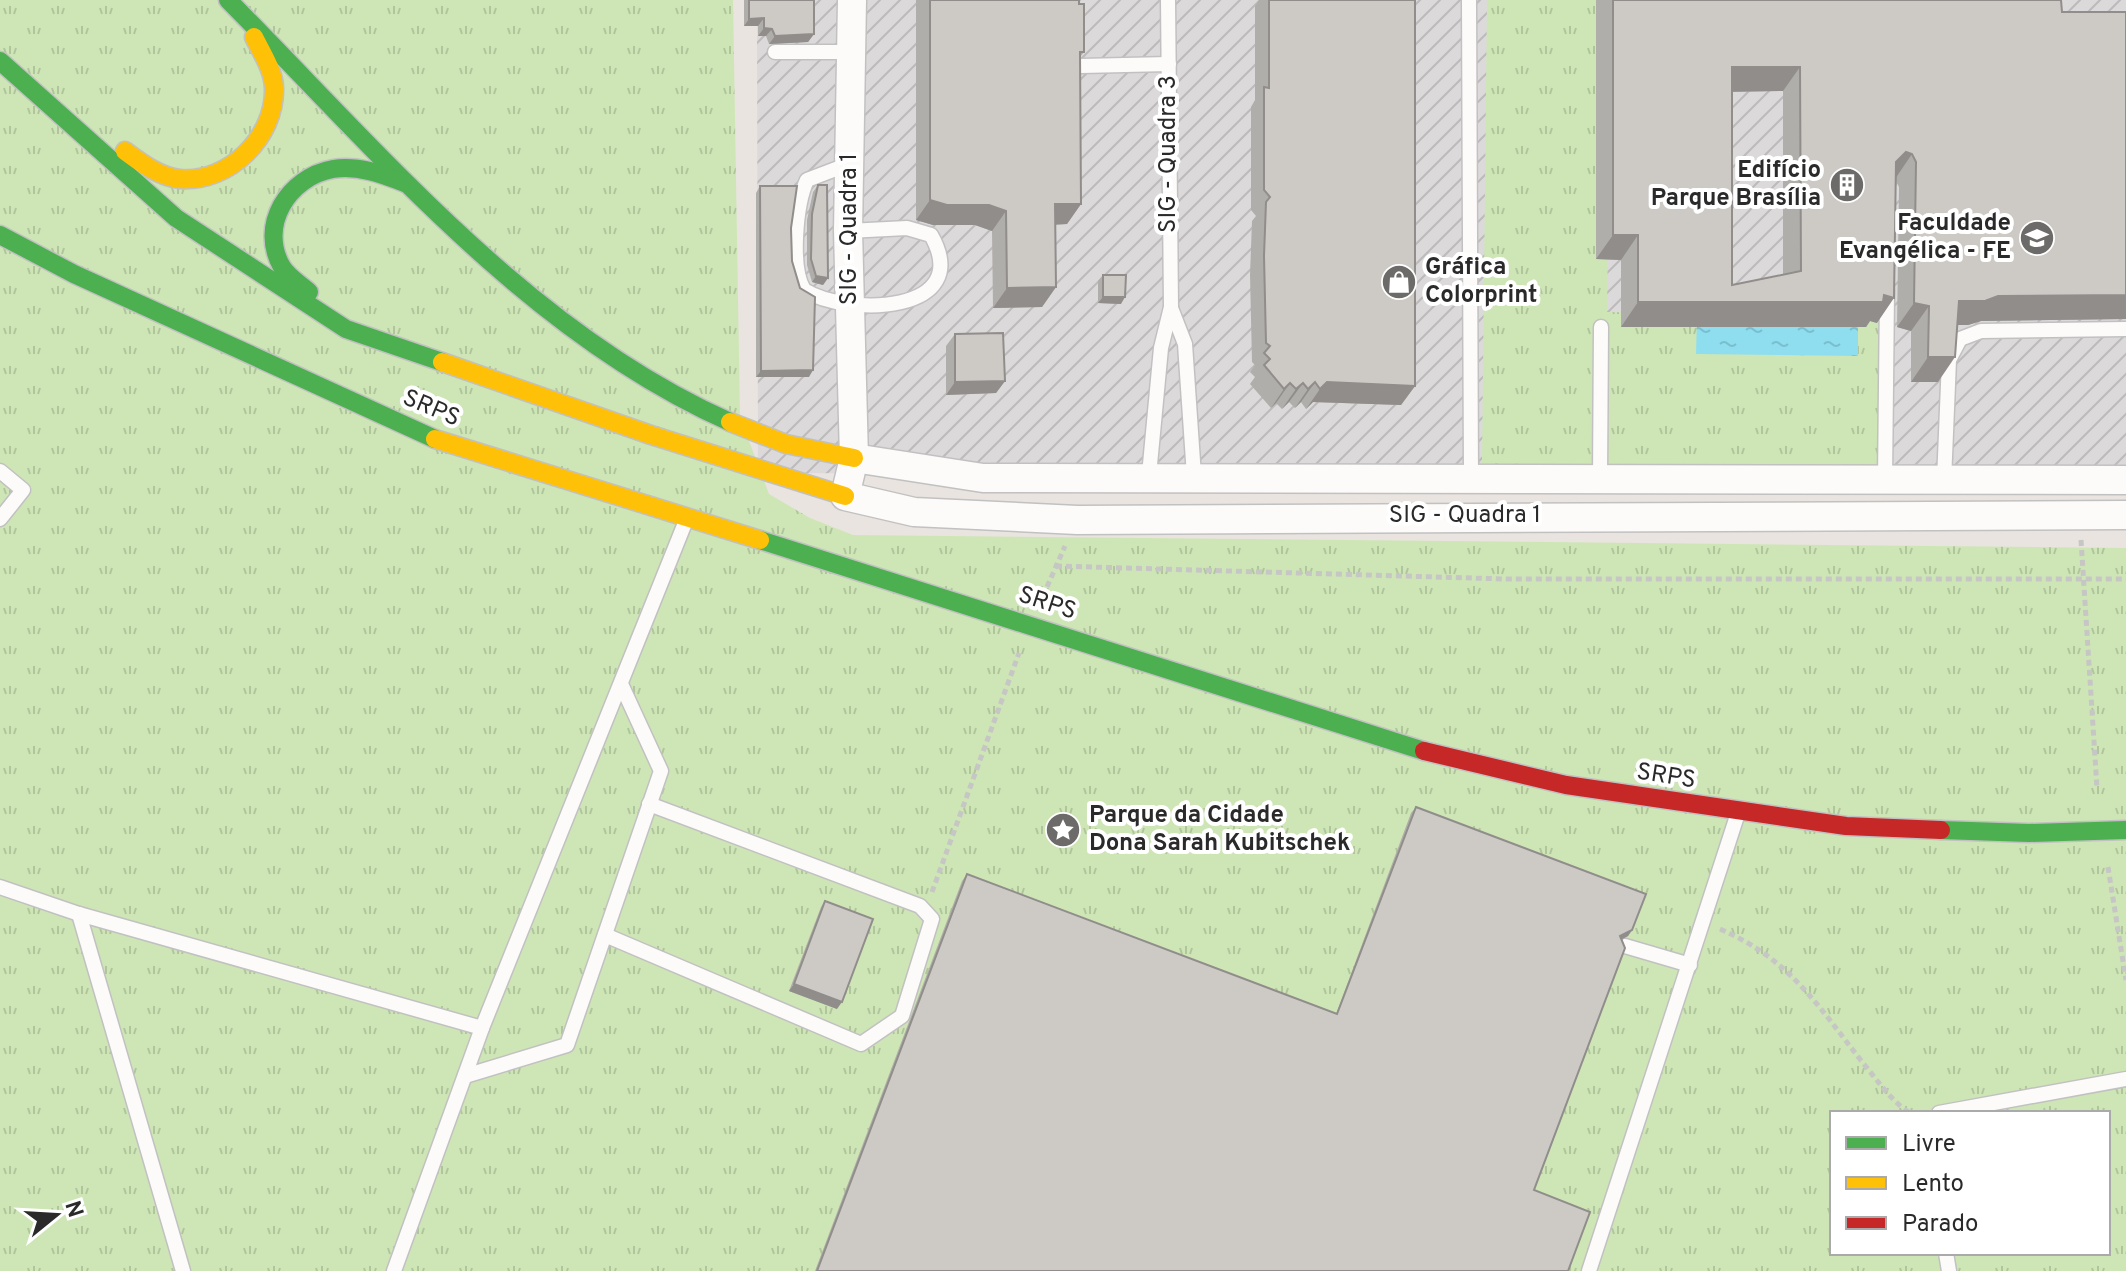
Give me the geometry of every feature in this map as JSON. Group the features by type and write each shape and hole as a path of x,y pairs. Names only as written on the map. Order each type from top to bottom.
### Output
{"main road":[{"path":"228,0 411,185 513,280 690,405 767,438 854,458"},
{"path":"31,86 154,171 182,179 208,175 244,155 263,134 271,113 272,77 244,17"},
{"path":"0,61 176,218 346,329 651,435 845,496"},
{"path":"346,329 282,266 273,239 286,194 304,177 324,170 349,167 372,171 411,185"},
{"name":"SRPS","path":"7,238 74,274 442,442 1030,624 1439,756 1566,785 1738,813 1846,826 2029,833 2126,830"}],"street":[{"name":"SIG - Quadra 1","path":"852,0 848,231 854,458 845,496 914,512 1077,520 2126,515"},
{"name":"SIG - Quadra 1","path":"854,458 963,477 1149,475 1885,479 1944,482 2126,480"}],"lane":[{"name":"SIG - Quadra 3","path":"1149,475 1161,348 1171,307 1168,0"},
{"path":"1469,0 1471,478"},
{"path":"775,52 851,52"},
{"path":"1081,66 1169,64"},
{"path":"848,231 922,230 931,235 939,250 941,266 937,280 922,297 909,302 850,305 820,300 804,290 800,282 798,255 798,200 807,180 849,164"},
{"path":"0,259 7,238"},
{"path":"1885,479 1887,280"},
{"name":"SIG - Quadra 3","path":"1171,307 1185,344 1194,476"},
{"path":"1600,478 1601,327"},
{"path":"1944,482 1949,360 1960,339 1981,331 2126,329"},
{"path":"0,471 23,490 0,519"},
{"path":"394,1271 482,1028 687,518"},
{"path":"465,1076 567,1045 661,771 621,684"},
{"path":"605,935 861,1044 902,1016 932,919 920,906 649,804"},
{"path":"1589,1271 1738,813"},
{"path":"0,887 79,914 482,1028"},
{"path":"79,914 183,1271"},
{"path":"1625,946 1690,965"},
{"path":"1950,1111 2126,1079"}],"path":[{"path":"2079,515 2097,788"},
{"path":"925,912 1030,624 1077,520"},
{"path":"1056,566 1506,579 2126,579"},
{"path":"2108,867 2126,980"},
{"path":"1704,922 1773,956 1795,977 1885,1089 1908,1111"}],"shaded area":[{"path":"757,0 2126,0 2126,477 758,473"}],"green space":[{"name":"Parque da Cidade Dona Sarah Kubitschek","path":"0,0 733,0 740,417 769,494 810,518 853,535 2126,548 2126,1271 0,1271"},
{"path":"1487,0 1611,0 1607,312 1882,317 1880,469 1482,463"}],"water":[{"path":"1697,317 1858,318 1858,356 1696,354"}],"building":[{"path":"749,0 814,0 814,34 775,36 772,29 764,28 764,18 749,19"},
{"path":"930,0 1079,0 1079,4 1084,4 1084,52 1080,52 1081,204 1055,204 1056,287 1007,288 1006,211 989,205 947,205 930,200"},
{"path":"1269,0 1415,0 1415,386 1327,382 1320,389 1315,382 1308,389 1303,383 1296,389 1290,383 1284,389 1264,365 1270,359 1264,353 1270,346 1266,343 1264,256 1266,202 1270,197 1264,190 1264,87 1269,88"},
{"path":"1613,0 2061,0 2062,12 2126,12 2126,295 1998,296 1985,301 1959,301 1955,357 1928,357 1929,306 1914,303 1916,162 1912,154 1906,152 1896,162 1894,298 1884,295 1883,302 1638,302 1638,235 1613,235","holes":["1732,67 1800,67 1801,271 1732,285"]},
{"path":"818,185 827,185 828,278 816,276 811,259 812,214"},
{"path":"760,186 797,186 791,228 792,261 800,288 815,297 813,370 761,371"},
{"path":"1103,275 1126,275 1125,297 1103,297"},
{"path":"1003,333 1005,381 955,382 955,334"},
{"path":"1416,807 1646,894 1632,930 1620,936 1625,948 1534,1190 1590,1212 1568,1271 817,1271 967,874 1337,1014"},
{"path":"825,901 873,919 842,1002 794,984"}],"traffic: fast":[{"path":"228,0 401,177 523,290 588,340 657,385 730,422"},
{"path":"0,61 176,218 346,329 442,362"},
{"path":"309,292 285,271 275,251 276,220 291,193 317,174 342,168 370,171 405,183"},
{"path":"0,235 74,274 435,439"},
{"path":"760,540 1424,751"},
{"path":"1941,830 2029,833 2126,830"}],"traffic: slow":[{"path":"125,151 144,165 180,179 216,173 246,154 267,124 274,89 270,69 254,37"},
{"path":"442,362 651,435 845,496"},
{"path":"730,422 786,444 854,458"},
{"path":"435,439 760,540"}],"traffic: jam":[{"path":"1424,751 1566,785 1846,826 1941,830"}],"place":[{"name":"Edifício Parque Brasília","path":"1847,185"},
{"name":"Faculdade Evangélica - FE","path":"2037,238"},
{"name":"Gráfica Colorprint","path":"1399,282"},
{"name":"Parque da Cidade Dona Sarah Kubitschek","path":"1063,830"}]}
